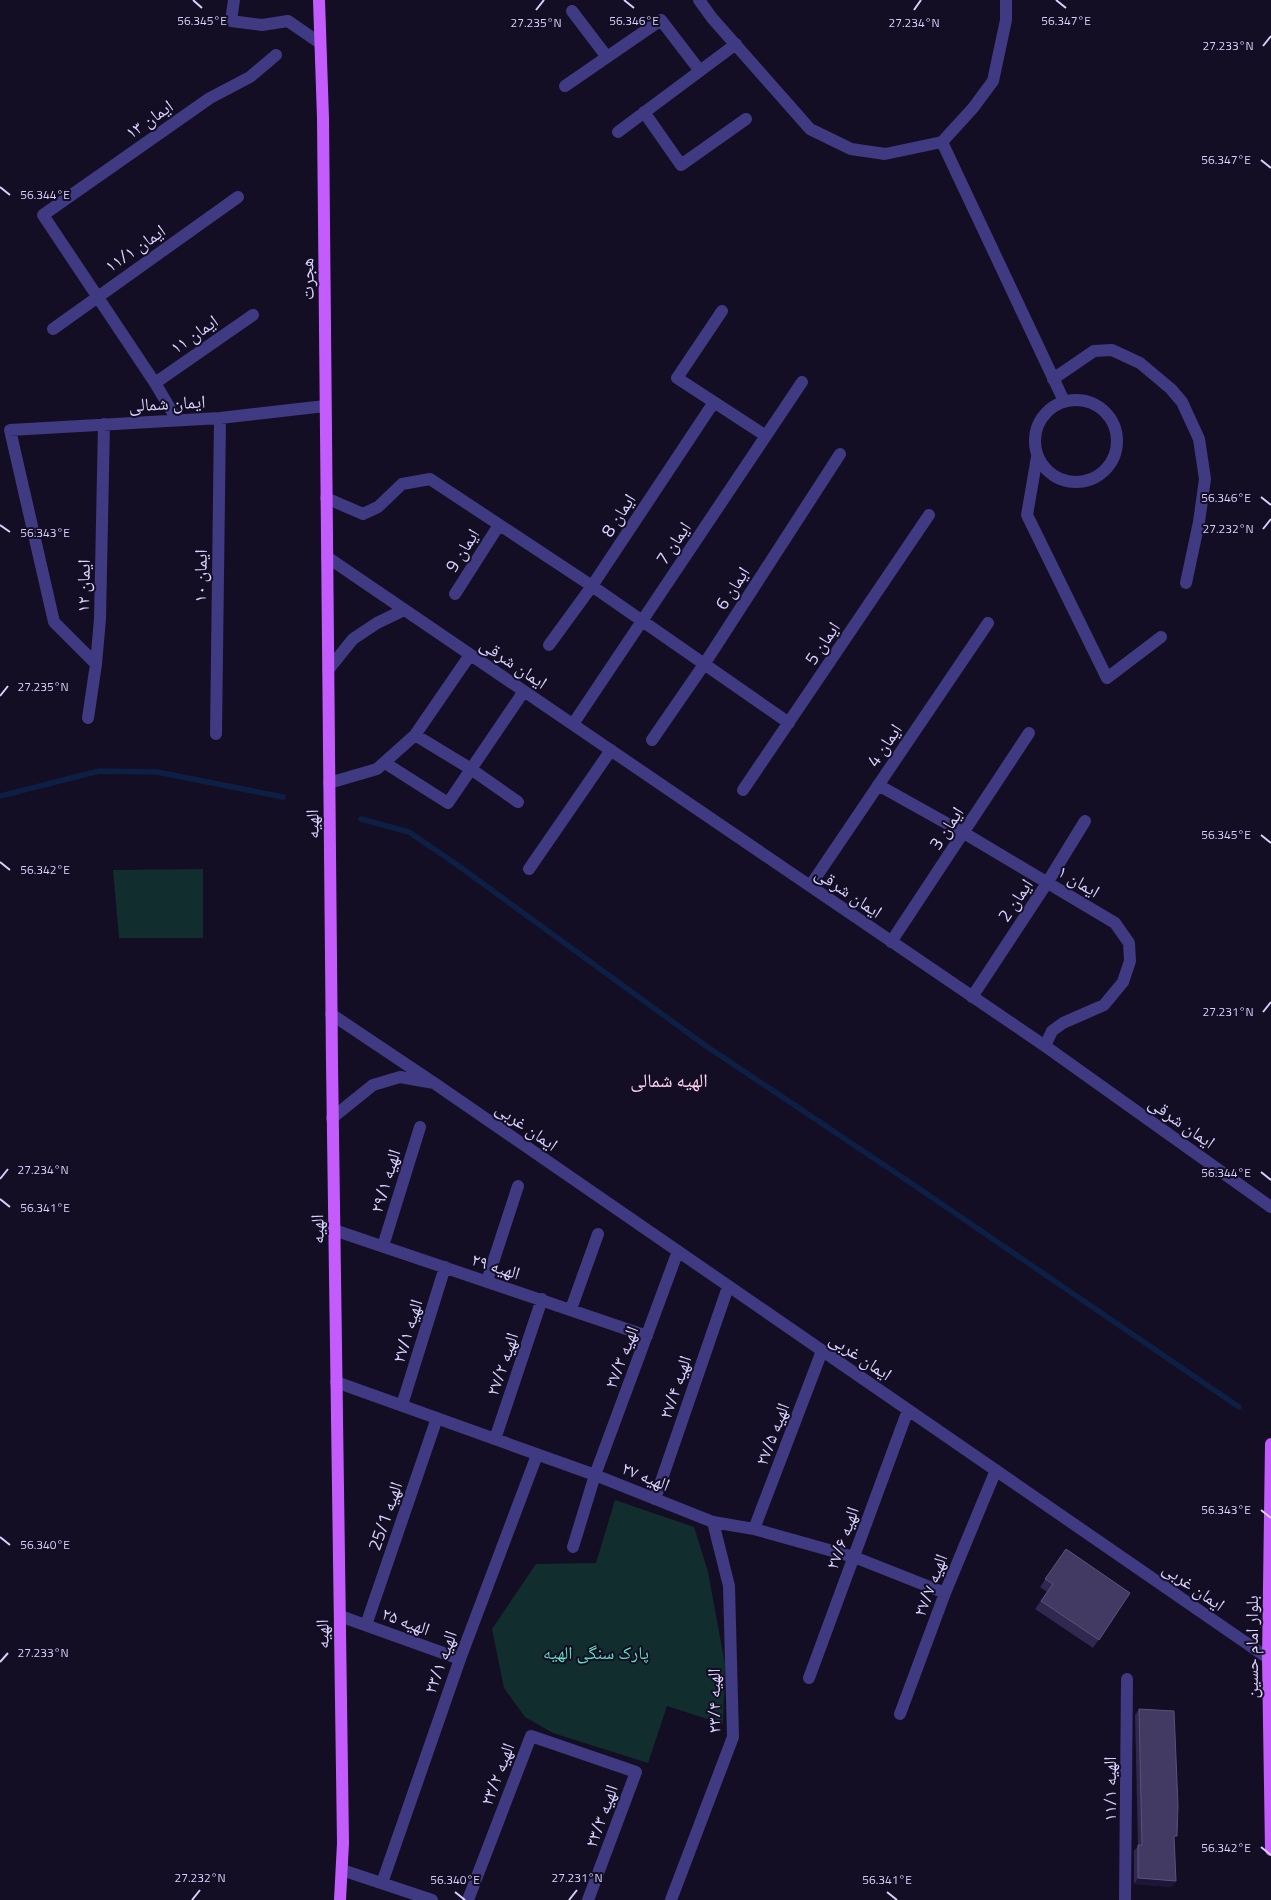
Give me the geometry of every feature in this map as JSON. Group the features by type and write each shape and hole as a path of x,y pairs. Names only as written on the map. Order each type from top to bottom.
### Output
{"main road":[{"name":"هجرت","path":"319,0 323,118 327,557"},
{"name":"الهیه","path":"327,557 332,1118 340,1616 342,1870 340,1900"},
{"name":"بلوار امام حسین","path":"1271,1444 1268,1658 1271,1850"}],"street":[{"path":"234,0 231,21 262,24 288,21 320,43"},
{"path":"699,0 810,129 851,149 885,154 942,142 973,108 992,81 1006,20 1006,0"},
{"path":"572,10 607,57"},
{"path":"565,86 661,20 700,71"},
{"path":"618,132 736,44"},
{"name":"ایمان ۱۳","path":"97,296 43,215 210,98 250,77 276,55"},
{"path":"644,112 681,165 746,119"},
{"path":"942,142 1064,400"},
{"name":"ایمان ۱۱/۱","path":"53,329 238,197"},
{"path":"97,296 155,382 177,420"},
{"path":"722,311 677,378 766,436"},
{"name":"ایمان ۱۱","path":"155,382 252,315"},
{"path":"1053,379 1094,352 1112,350 1140,364 1171,389 1182,402 1199,439 1205,479 1186,583"},
{"name":"ایمان 7","path":"573,724 802,382"},
{"path":"1077,399 1090,402 1102,408 1111,418 1117,438 1114,457 1106,469 1096,477 1082,482 1069,482 1050,473 1037,456 1034,443 1036,429 1042,416 1064,400 1077,399"},
{"name":"ایمان 8","path":"549,645 592,586 714,402"},
{"name":"ایمان شمالی","path":"96,664 54,622 10,430 220,418 326,406"},
{"name":"ایمان ۱۰","path":"216,734 220,418"},
{"name":"ایمان ۱۲","path":"88,718 100,619 104,424"},
{"name":"ایمان 6","path":"652,740 705,663 840,454"},
{"path":"1037,456 1026,515 1108,678 1161,637"},
{"path":"326,498 363,514 378,507 402,484 430,479 592,586 789,723"},
{"name":"ایمان 5","path":"743,790 929,515"},
{"name":"ایمان 9","path":"455,594 499,525"},
{"name":"ایمان شرقی","path":"327,557 1045,1046 1271,1207"},
{"path":"328,670 354,639 377,623 404,610"},
{"name":"ایمان 4","path":"810,886 988,623"},
{"path":"329,783 377,769 385,763 415,735 470,655"},
{"path":"385,763 448,803 524,691"},
{"name":"ایمان 3","path":"891,942 1029,732"},
{"path":"415,735 471,769 518,802"},
{"path":"529,869 611,750"},
{"name":"ایمان ۱","path":"878,785 964,832 1115,923 1129,943 1130,961 1122,982 1104,1005 1063,1023 1052,1031 1045,1046"},
{"name":"ایمان 2","path":"972,996 1047,883 1085,821"},
{"name":"ایمان غربی","path":"331,1014 1268,1658"},
{"path":"332,1118 373,1085 400,1077 434,1083"},
{"name":"الهیه ۲۹/۱","path":"383,1246 420,1127"},
{"path":"487,1281 518,1186"},
{"name":"الهیه ۲۹","path":"334,1230 647,1336"},
{"path":"571,1309 598,1234"},
{"name":"الهیه ۲۷/۳","path":"573,1547 595,1475 678,1251"},
{"name":"الهیه ۲۷/۱","path":"402,1405 445,1267"},
{"name":"الهیه ۲۷/۴","path":"655,1499 728,1287"},
{"name":"الهیه ۲۷/۲","path":"495,1439 542,1299"},
{"name":"الهیه ۲۷/۵","path":"754,1529 822,1351"},
{"name":"الهیه ۲۷","path":"336,1382 595,1475 713,1522 754,1529 854,1556 945,1593"},
{"name":"الهیه ۲۷/۶","path":"809,1678 908,1410"},
{"name":"الهیه 25/1","path":"366,1626 437,1418"},
{"name":"الهیه ۲۳/۱","path":"382,1883 460,1659 537,1455"},
{"name":"الهیه ۲۷/۷","path":"900,1714 945,1593 996,1470"},
{"name":"الهیه ۲۳/۴","path":"671,1900 733,1737 729,1586 713,1522"},
{"name":"الهیه ۲۵","path":"340,1616 460,1659"},
{"name":"الهیه ۱۱/۱","path":"1125,1900 1127,1679"},
{"name":"الهیه ۲۳/۲","path":"468,1900 531,1736 636,1772"},
{"name":"الهیه ۲۳/۳","path":"588,1900 636,1772"},
{"path":"342,1870 432,1900"}],"green space":[{"path":"203,869 203,938 119,938 113,870"},
{"name":"پارک سنگی الهیه","path":"615,1500 694,1527 708,1572 725,1664 723,1724 667,1706 648,1763 553,1733 525,1717 504,1688 492,1629 536,1564 596,1563"}],"building":[{"path":"1066,1549 1130,1593 1099,1640 1041,1601 1053,1584 1045,1579"},
{"path":"1139,1709 1174,1711 1178,1805 1177,1836 1174,1836 1176,1881 1138,1878 1138,1845 1142,1845"}],"waterway":[{"path":"0,796 99,771 157,772 283,797"},
{"path":"361,819 409,832 456,864 706,1046 1239,1407"}],"district":[{"name":"الهیه شمالی","path":"669,1079"}]}
